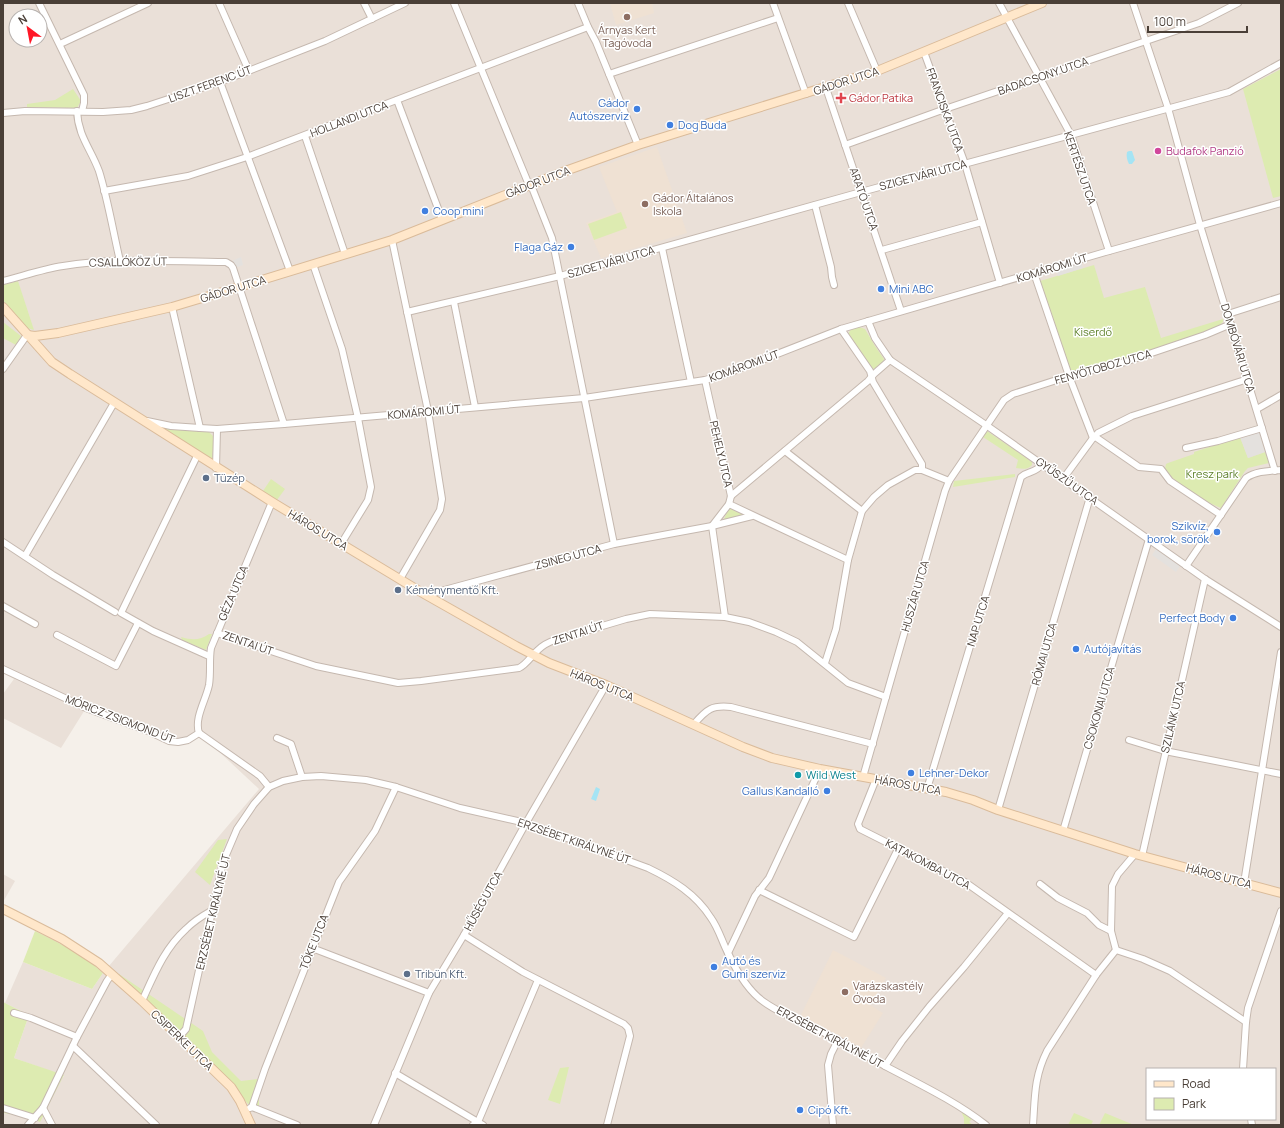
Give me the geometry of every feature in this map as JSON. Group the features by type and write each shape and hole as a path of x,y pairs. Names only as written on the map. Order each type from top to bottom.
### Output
{"street":[{"path":"40,3 84,95 84,103 79,111 77,123 95,162 104,191 120,261"},
{"path":"60,44 148,3"},
{"path":"218,3 249,71"},
{"path":"364,3 372,19"},
{"name":"LISZT FERENC ÚT","path":"3,113 25,111 103,112 131,110 147,106 220,82 325,41 404,3"},
{"path":"454,3 552,238 614,544"},
{"path":"578,3 596,42 638,145"},
{"path":"773,3 806,94"},
{"path":"848,3 877,71"},
{"name":"KERTÉSZ UTCA","path":"999,3 1008,17 1070,136 1109,251"},
{"name":"GÁDOR UTCA","path":"27,335 35,336 58,333 172,307 392,240 530,185 638,145 877,71 1042,3"},
{"name":"DOMBÓVÁRI UTCA","path":"1133,3 1168,108 1200,226 1262,428 1278,471"},
{"name":"BADACSONY UTCA","path":"845,145 945,109 1198,23 1238,3"},
{"path":"609,74 778,18"},
{"name":"HOLLANDI UTCA","path":"104,191 188,176 247,157 588,27"},
{"name":"FRANCISKA UTCA","path":"924,52 965,164 1000,283"},
{"name":"SZIGETVÁRI UTCA","path":"407,312 560,276 1229,92 1281,63"},
{"path":"220,82 290,271"},
{"name":"ARATÓ UTCA","path":"826,88 882,250 901,311"},
{"path":"397,100 442,220"},
{"path":"305,136 345,254"},
{"name":"KOMÁROMI ÚT","path":"140,420 171,426 218,429 584,398 705,380 726,374 841,329 1109,251 1281,203"},
{"path":"815,205 831,267 834,285"},
{"path":"882,250 982,222"},
{"path":"392,240 428,411 442,493 442,504 440,510 400,579"},
{"path":"662,248 691,382"},
{"name":"CSALLÓKÖZ ÚT","path":"3,281 62,266 120,261 226,262 233,268 284,424"},
{"path":"313,264 342,349 370,479 370,493 368,500 340,544"},
{"path":"1034,273 1069,376 1094,437 1139,467 1161,469 1170,481 1221,515"},
{"path":"1228,314 1281,297"},
{"path":"454,302 475,407"},
{"name":"HÁROS UTCA","path":"3,307 52,362 140,420 340,544 426,595 548,663 606,685 743,747 765,755 820,769 946,792 1138,855 1281,893"},
{"path":"172,307 200,428"},
{"name":"GYŰSZŰ UTCA","path":"868,321 875,338 890,360 1090,497 1205,579 1280,625"},
{"name":"FENYŐTOBOZ UTCA","path":"986,425 1008,396 1069,376 1125,362 1205,335 1231,324"},
{"path":"841,329 870,372 873,382 922,464 922,470"},
{"path":"3,369 27,335"},
{"path":"731,496 868,381 890,360"},
{"path":"1063,479 1094,437 1132,416 1248,379"},
{"name":"PEHELY UTCA","path":"705,380 731,496 729,504 712,526"},
{"path":"1257,409 1281,395"},
{"path":"25,556 114,403"},
{"name":"HUSZÁR UTCA","path":"863,777 945,491 949,481 986,425"},
{"path":"1186,448 1218,441 1262,428"},
{"path":"216,468 218,429"},
{"path":"785,451 862,512"},
{"path":"118,612 197,456"},
{"name":"NAP UTCA","path":"927,789 1021,477 1024,474 1038,469 1042,464"},
{"path":"824,663 836,630 848,560 854,535 862,512 874,497 888,485 915,470 922,470 949,481"},
{"path":"1186,566 1246,478 1251,474 1258,472 1278,471"},
{"name":"RÓMAI UTCA","path":"998,810 1090,497"},
{"name":"GÉZA UTCA","path":"200,733 197,723 209,685 209,656 211,648 272,502"},
{"path":"729,504 848,560"},
{"name":"ZSINEG UTCA","path":"426,595 614,544 712,526 752,516"},
{"path":"712,526 725,617"},
{"name":"CSOKONAI UTCA","path":"1063,830 1149,539"},
{"path":"3,542 53,575 118,612 209,656"},
{"name":"SZILÁNK UTCA","path":"1138,855 1165,751 1205,579"},
{"path":"3,606 34,624"},
{"name":"ZENTAI ÚT","path":"217,633 316,666 398,683 519,668 524,665 541,647 555,640 626,618 650,614 725,617 748,622 776,632 797,642 848,684 886,697"},
{"path":"57,635 116,666 138,623"},
{"path":"1244,883 1281,652"},
{"name":"MÓRICZ ZSIGMOND ÚT","path":"3,669 86,708 148,731 169,741 178,742 188,740 200,733"},
{"name":"HŰSÉG UTCA","path":"374,1125 429,994 464,935 526,822 606,685"},
{"path":"694,724 704,713 712,708 720,706 731,707 873,744"},
{"path":"200,733 260,776 269,787"},
{"path":"277,738 291,744 302,777"},
{"path":"1130,740 1165,751 1281,774"},
{"path":"728,953 755,896 769,878 820,769"},
{"name":"ERZSÉBET KIRÁLYNÉ ÚT","path":"179,1037 186,1029 219,875 232,839 246,814 269,787 283,781 302,777 347,777 396,787 460,808 526,822 648,868 679,885 693,896 711,918 728,953 743,978 761,999 772,1007 838,1040 955,1103 986,1125"},
{"name":"KATAKOMBA UTCA","path":"876,779 858,824 860,829 965,882 1096,975"},
{"name":"TŐKE UTCA","path":"249,1109 338,882 376,831 396,787"},
{"path":"759,890 854,937 898,849"},
{"path":"1116,950 1111,931 1112,886 1118,874 1138,855"},
{"path":"1040,884 1058,898 1087,913 1099,925 1111,931"},
{"name":"CSIPERKE UTCA","path":"3,909 67,942 93,959 112,974 231,1087 249,1109 251,1125"},
{"path":"142,1002 151,979 166,953 186,928 211,911"},
{"path":"1243,1068 1246,1022 1251,996 1281,911"},
{"path":"885,1066 911,1030 1008,913"},
{"path":"464,935 523,972 624,1024 628,1028 630,1036 607,1125"},
{"path":"312,948 429,994"},
{"path":"1116,950 1170,971 1246,1022"},
{"path":"1033,1125 1036,1081 1041,1062 1096,975 1116,950"},
{"path":"28,1125 43,1108 72,1046 112,974"},
{"path":"395,1073 478,1124 538,980"},
{"path":"14,1013 31,1018 77,1037"},
{"path":"833,1125 828,1065 831,1054 838,1040"},
{"path":"72,1046 156,1125"},
{"path":"3,1108 35,1118"},
{"path":"43,1108 52,1125"},
{"path":"249,1109 297,1125"}],"shaded area":[{"path":"3,3 1281,3 1281,1125 3,1125 3,1113 29,1117 64,1076 14,1058 29,1015 5,1003 23,962 92,989 103,973 259,789 199,733 178,742 86,708 61,748 3,718 3,694 14,679 3,673"},
{"name":"Árnyas Kert Tagóvoda","path":"610,3 652,3 654,13 616,25"},
{"name":"Gádor Általános Iskola","path":"657,147 687,233 601,258 586,223 617,212 599,167"},
{"path":"434,209 438,221 428,225 424,215"},
{"path":"241,257 243,265 235,268 232,261"},
{"path":"1080,259 1083,268 1058,276 1056,267"},
{"path":"1259,432 1265,452 1248,458 1240,437"},
{"path":"1158,546 1182,563 1176,572 1152,555"},
{"path":"3,874 15,881 3,902"},
{"name":"Varázskastély Óvoda","path":"833,950 886,978 870,1005 883,1013 861,1048 800,1017"}],"green space":[{"path":"1281,69 1281,196 1273,198 1243,89"},
{"path":"73,89 81,101 77,108 27,107 27,104 55,100"},
{"path":"621,212 627,228 594,240 588,224"},
{"name":"Kiserdő","path":"1094,265 1104,298 1145,287 1161,338 1223,319 1223,322 1219,326 1209,331 1124,359 1070,372 1040,281"},
{"path":"18,281 34,330 27,328 3,300 3,285"},
{"path":"3,322 21,336 16,345 3,338"},
{"path":"859,327 865,329 884,359 883,362 876,368 869,368 848,334 851,329"},
{"path":"162,428 208,431 214,437 212,461"},
{"path":"987,431 1032,462 1032,465 1023,469 1016,468 1018,460 983,437"},
{"name":"Kresz park","path":"1240,437 1248,458 1265,452 1269,463 1248,468 1221,508 1198,497 1183,487 1170,476 1165,469 1166,464 1168,463 1194,454 1194,452"},
{"path":"1015,474 1015,477 953,487 954,481"},
{"path":"271,479 285,489 277,500 263,491"},
{"path":"729,508 743,515 743,516 723,521"},
{"path":"212,634 206,650 182,640 181,637 195,639 202,638"},
{"path":"227,839 210,885 195,872 218,840"},
{"path":"35,931 79,955 103,973 92,989 23,962"},
{"path":"119,974 203,1031 212,1052 241,1081 257,1079 259,1106 248,1104 225,1080 116,976"},
{"path":"3,1002 29,1015 14,1058 64,1075 40,1122 29,1117 3,1113"},
{"path":"569,1067 560,1104 548,1100 560,1068"},
{"path":"961,1111 972,1119 969,1122 973,1125 964,1125 964,1118"},
{"path":"1074,1113 1093,1121 1091,1125 1068,1125"},
{"path":"1105,1113 1134,1125 1099,1125"}],"water":[{"path":"1132,151 1135,160 1132,164 1129,164 1127,158 1127,152"},
{"path":"596,787 600,789 596,801 591,799"}],"place":[{"name":"Árnyas Kert Tagóvoda","path":"627,17"},
{"name":"Gádor Patika","path":"841,98"},
{"name":"Gádor Autószerviz","path":"637,109"},
{"name":"Dog Buda","path":"670,125"},
{"name":"Budafok Panzió","path":"1158,151"},
{"name":"Gádor Általános Iskola","path":"645,204"},
{"name":"Coop mini","path":"425,211"},
{"name":"Flaga Gáz","path":"571,247"},
{"name":"Mini ABC","path":"881,289"},
{"name":"Tüzép","path":"206,478"},
{"name":"Szikvíz, borok, sörök","path":"1217,532"},
{"name":"Kéménymentő Kft.","path":"398,590"},
{"name":"Perfect Body","path":"1233,618"},
{"name":"Autójavítás","path":"1076,649"},
{"name":"Lehner-Dekor","path":"911,773"},
{"name":"Wild West","path":"798,775"},
{"name":"Gallus Kandalló","path":"827,791"},
{"name":"Autó és Gumi szerviz","path":"714,967"},
{"name":"Tribün Kft.","path":"407,974"},
{"name":"Varázskastély Óvoda","path":"845,992"},
{"name":"Cipó Kft.","path":"800,1110"}]}
